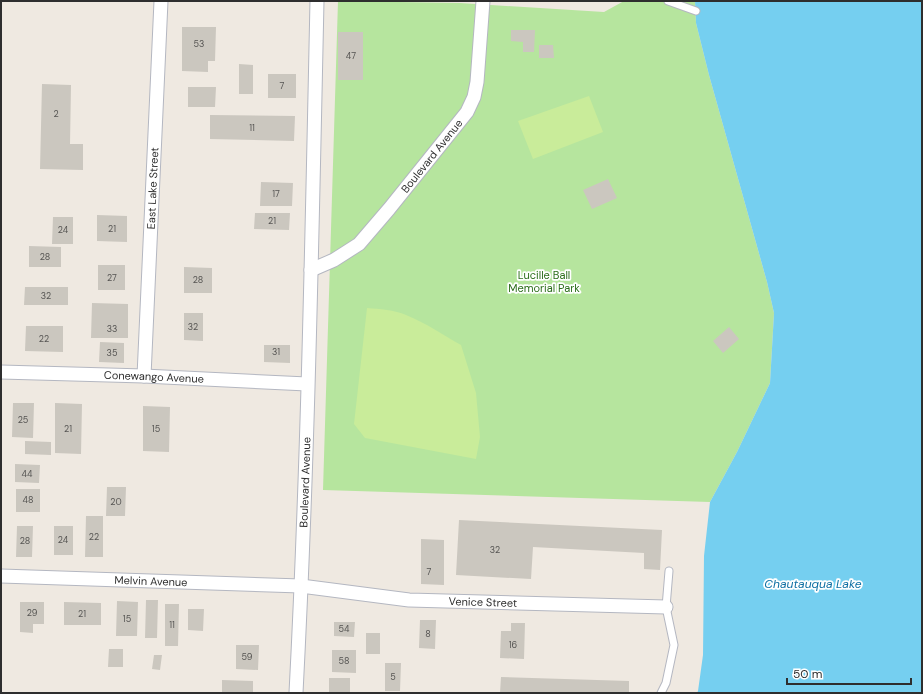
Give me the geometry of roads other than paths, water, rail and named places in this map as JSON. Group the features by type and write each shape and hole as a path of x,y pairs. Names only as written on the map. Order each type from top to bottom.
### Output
{"street":[{"name":"East Lake Street","path":"144,376 161,1"},
{"name":"Boulevard Avenue","path":"296,693 302,586 317,1"},
{"name":"Boulevard Avenue","path":"311,270 334,260 359,244 467,112 474,97 477,82 484,1"},
{"name":"Conewango Avenue","path":"1,372 144,376 308,384"},
{"name":"Melvin Avenue","path":"1,576 302,586"},
{"name":"Venice Street","path":"302,586 409,600 666,607"}],"lane":[{"path":"668,1 696,11"},
{"path":"661,693 666,683 674,644 666,607 669,571"}],"water":[{"name":"Chautauqua Lake","path":"695,1 922,1 922,693 697,693 703,655 704,556 710,502 737,452 770,383 774,313 767,282 709,75 696,23"}],"park label":[{"name":"Lucille Ball Memorial Park","path":"544,281"}]}
